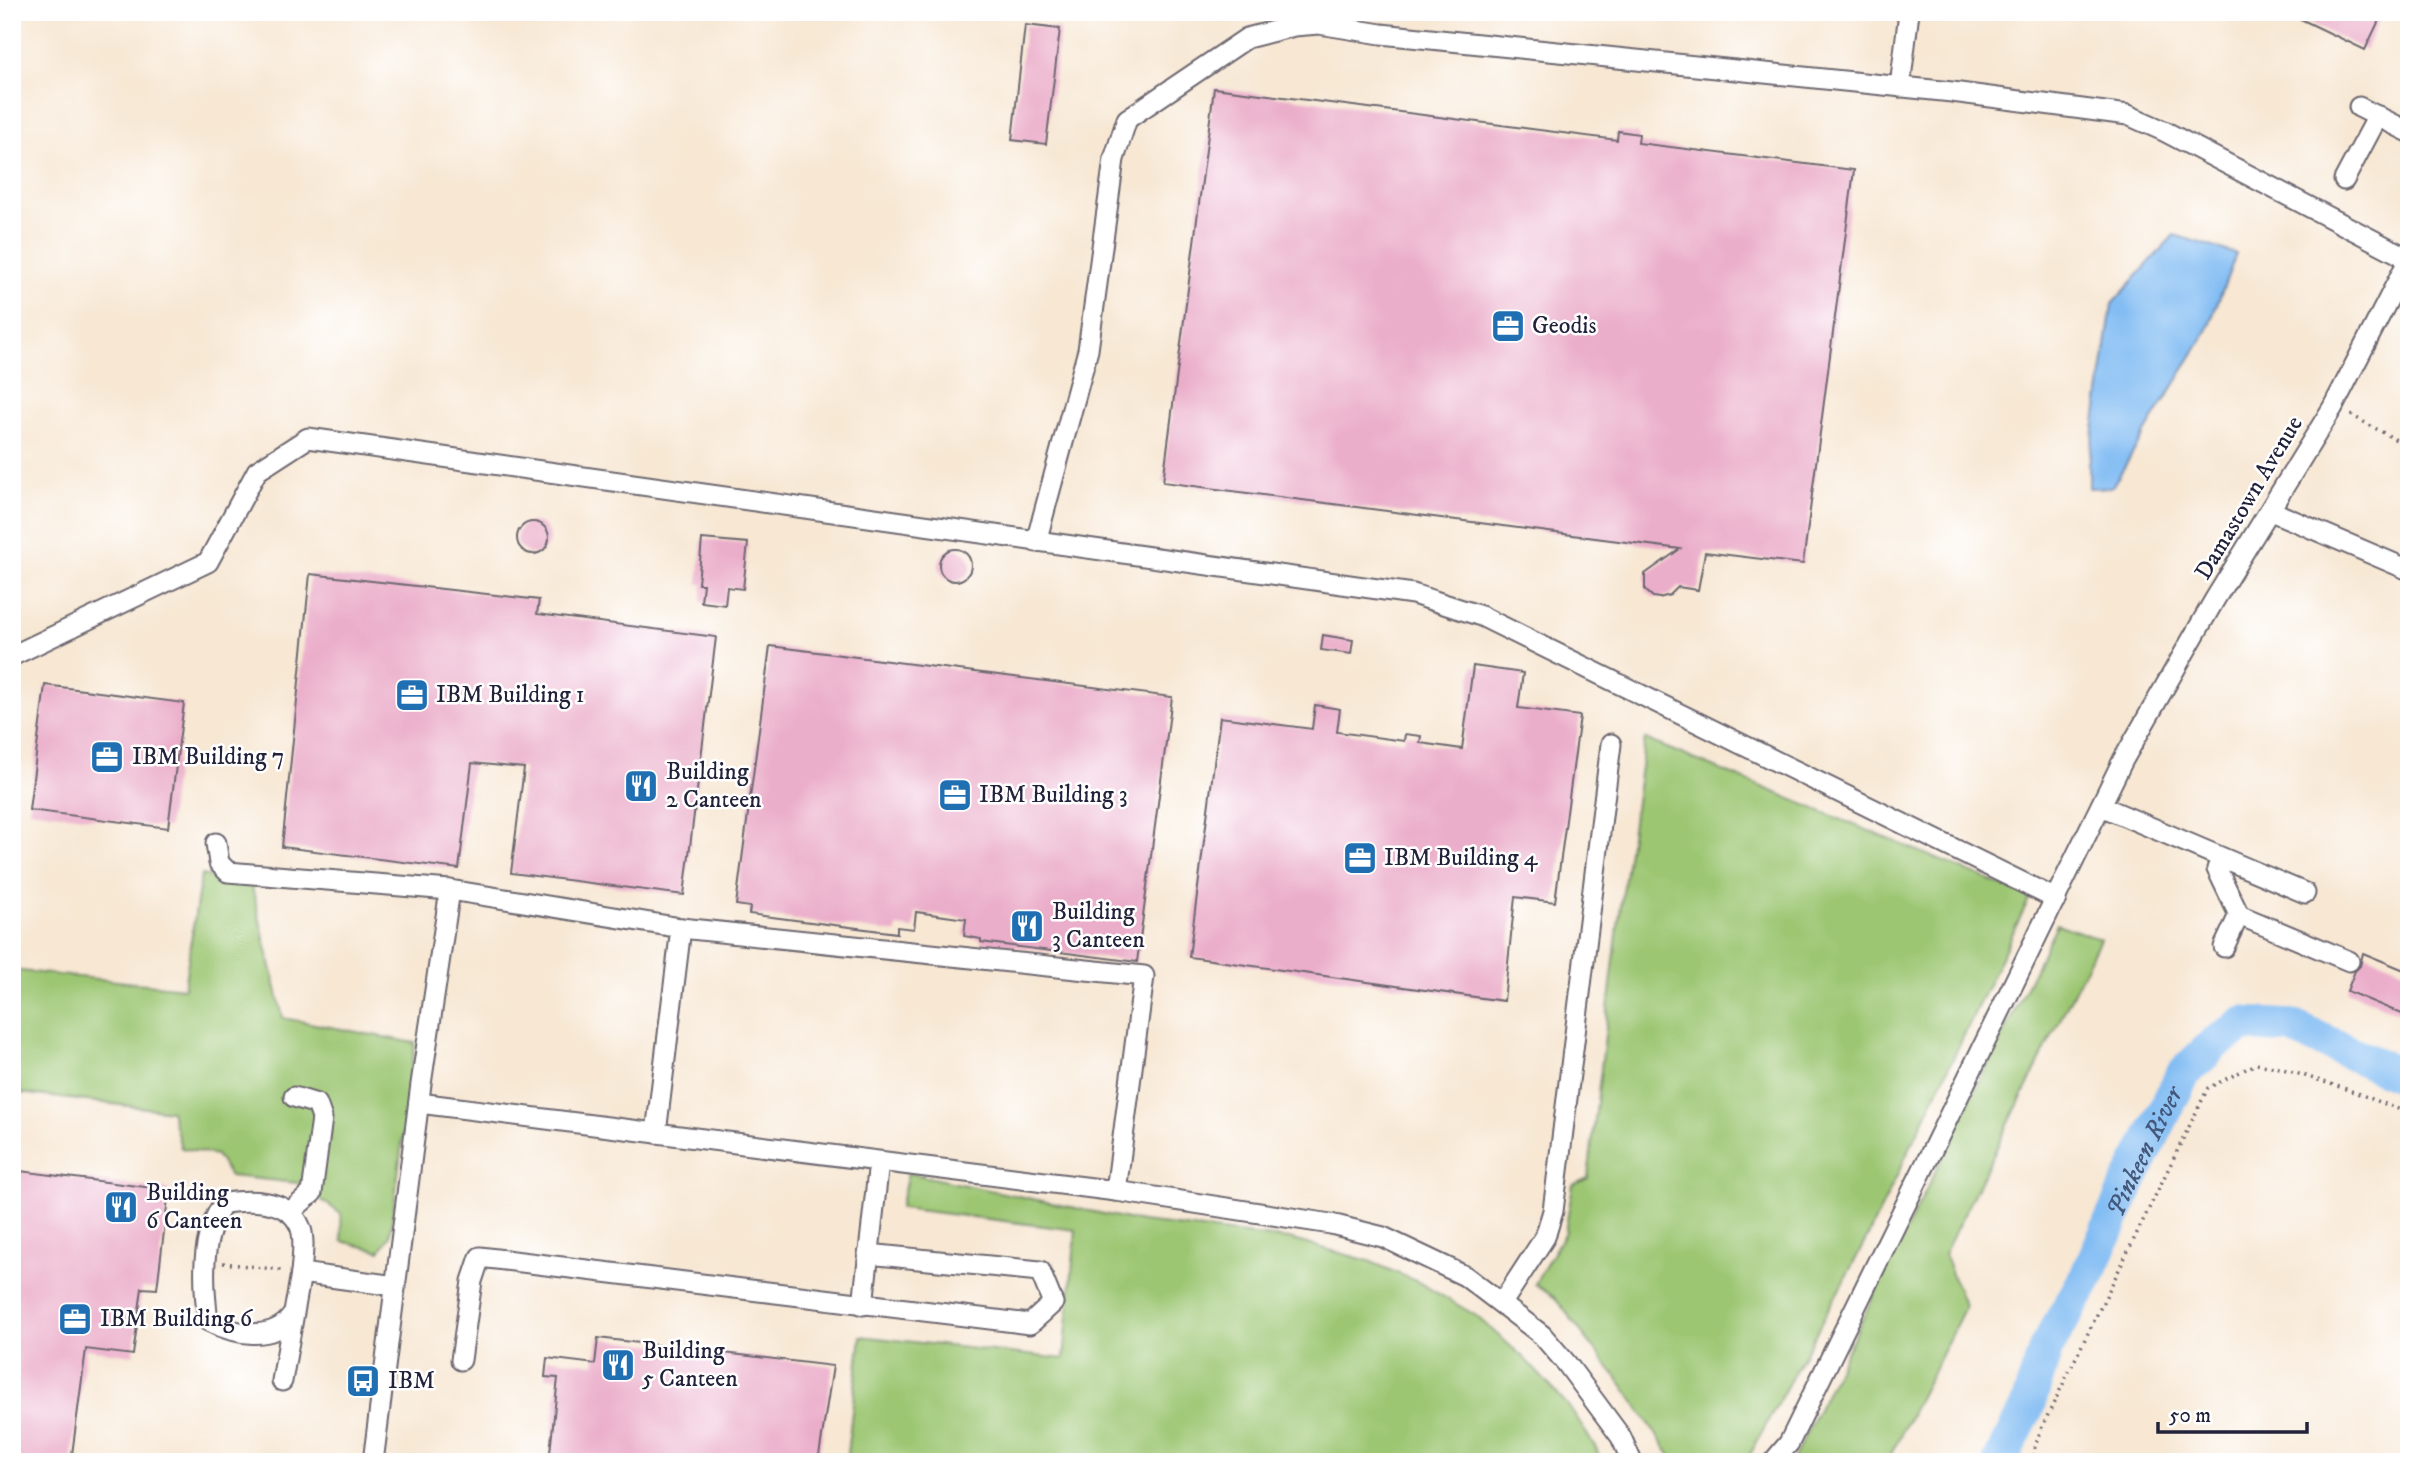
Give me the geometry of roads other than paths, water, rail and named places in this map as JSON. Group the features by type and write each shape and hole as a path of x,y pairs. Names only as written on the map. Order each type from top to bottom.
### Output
{"street":[{"path":"1900,87 1909,12"},
{"path":"1036,542 1088,350 1114,159 1127,119 1247,38 1294,26 1319,24 1381,33 1900,87 2128,116 2164,131 2409,259"},
{"path":"2358,107 2409,132"},
{"path":"2344,180 2378,116"},
{"name":"Damastown Avenue","path":"1773,1462 1788,1443 2123,760 2196,632 2333,407 2409,259"},
{"path":"12,656 208,562 257,471 308,438 1413,594 1482,616 2056,899"},
{"path":"2271,511 2409,570"},
{"path":"1502,1303 1545,1237 1553,1211 1611,744"},
{"path":"2101,806 2305,893"},
{"path":"216,843 219,863 228,872 450,890 681,928 1144,976 1116,1191"},
{"path":"2222,858 2217,869 2239,915 2350,961"},
{"path":"373,1462 419,1103 450,890"},
{"path":"2224,947 2239,915"},
{"path":"656,1133 681,928"},
{"path":"290,1212 312,1193 322,1118 317,1104 294,1097"},
{"path":"419,1103 1116,1191 1331,1224 1383,1237 1465,1276 1542,1335 1621,1437 1632,1462"},
{"path":"863,1305 879,1162"},
{"path":"282,1381 301,1272 300,1224 282,1207 262,1202 225,1203 214,1218 205,1261 208,1321 223,1329 266,1334 279,1329 292,1316"},
{"path":"461,1360 472,1281 480,1257 1030,1324 1053,1303 1040,1271 868,1254"},
{"path":"301,1272 395,1286"}],"water":[{"path":"2174,235 2236,254 2207,331 2112,487 2089,488 2089,464 2112,304"}],"waterway":[{"name":"Pinkeen River","path":"2000,1462 2027,1407 2046,1348 2086,1278 2124,1193 2183,1074 2214,1044 2244,1024 2292,1027 2409,1079"}],"place":[{"name":"Geodis","path":"1508,326"},
{"name":"IBM Building 1","path":"412,695"},
{"name":"IBM Building 7","path":"107,757"},
{"name":"Building 2 Canteen","path":"641,786"},
{"name":"IBM Building 3","path":"955,795"},
{"name":"IBM Building 4","path":"1360,858"},
{"name":"Building 3 Canteen","path":"1027,926"},
{"name":"Building 6 Canteen","path":"121,1207"},
{"name":"IBM Building 6","path":"75,1319"},
{"name":"Building 5 Canteen","path":"618,1365"},
{"name":"IBM","path":"363,1381"}]}
